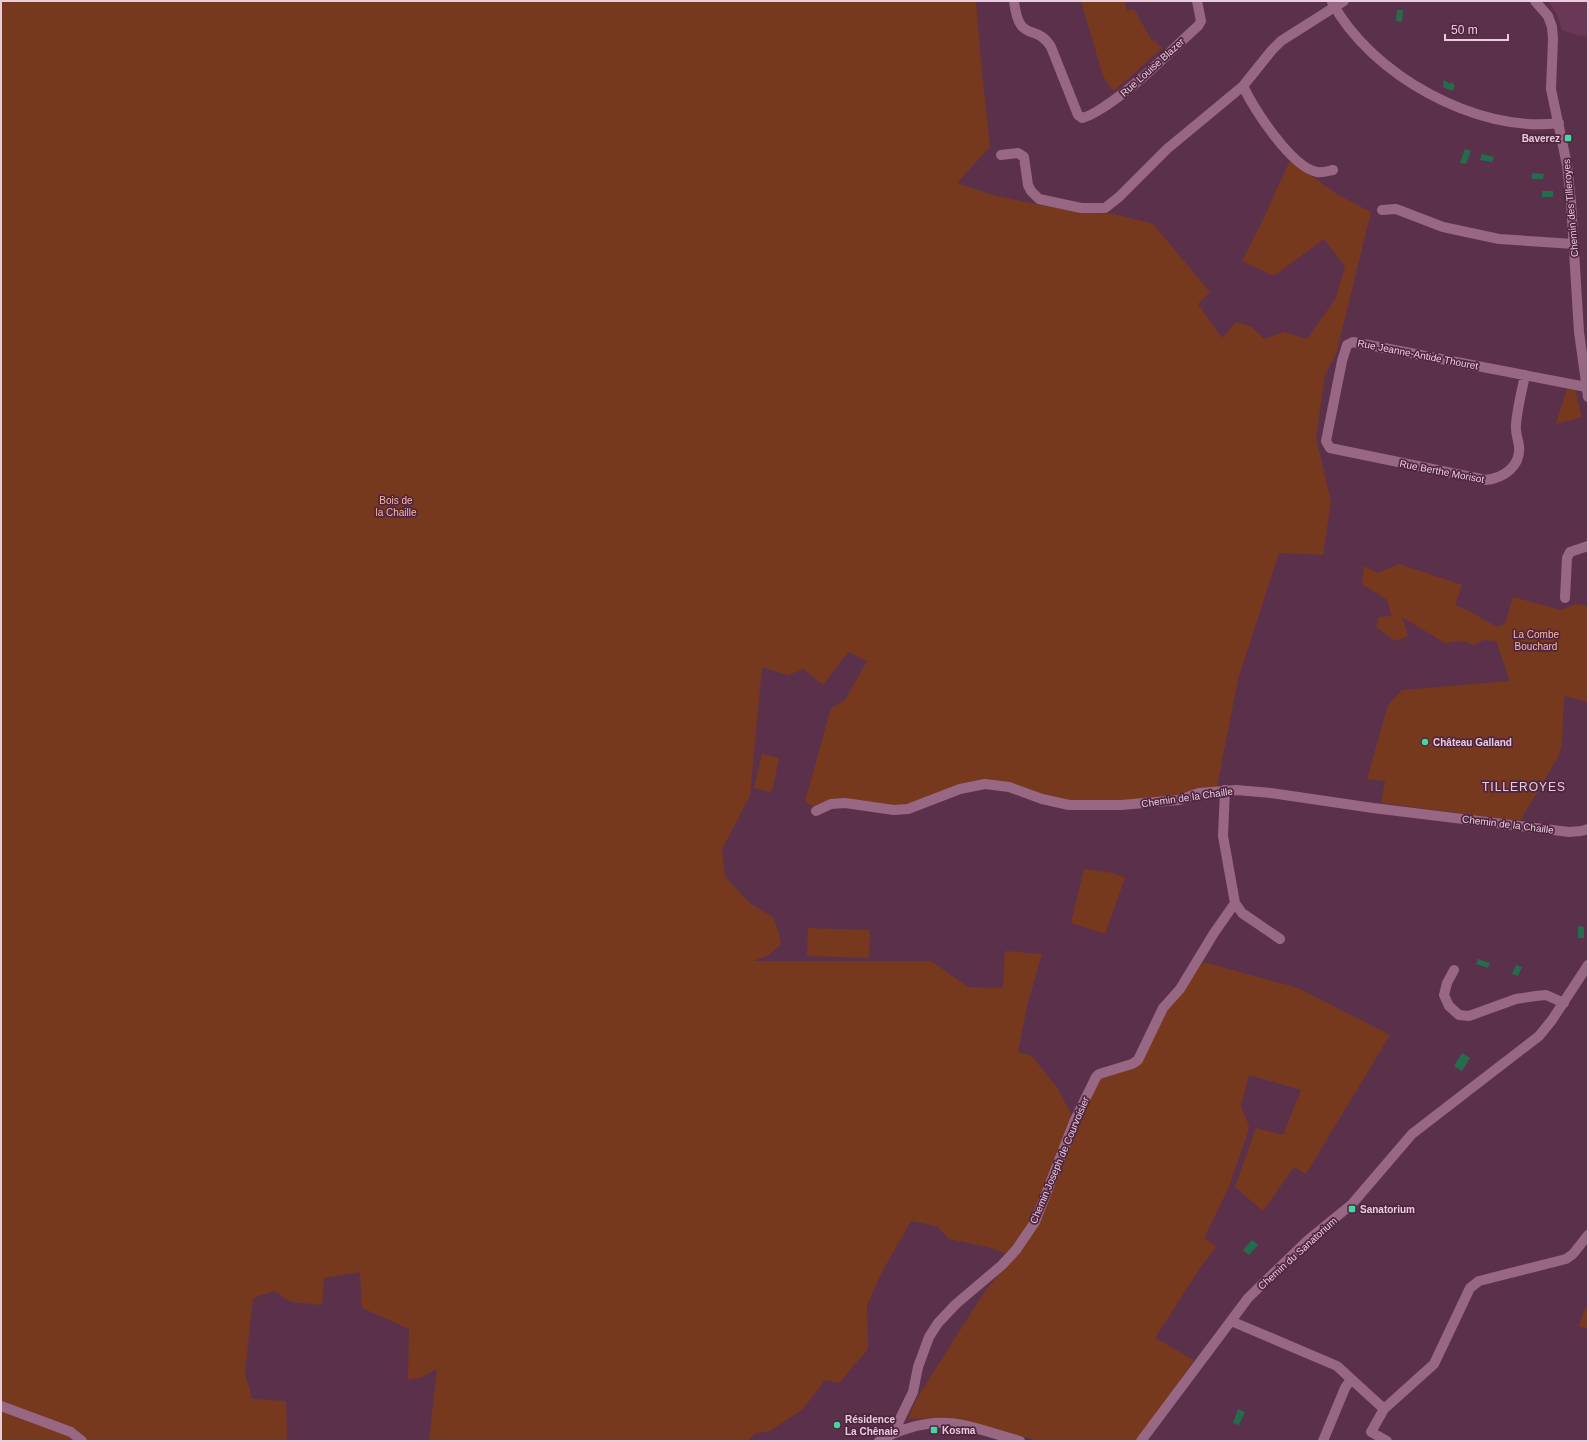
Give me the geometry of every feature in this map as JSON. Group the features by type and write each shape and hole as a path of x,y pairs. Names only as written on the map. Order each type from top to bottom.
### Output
{"street":[{"name":"Rue Louise Blazer","path":"1014,1 1015,13 1019,25 1024,30 1047,40 1078,115 1082,118 1089,116 1107,105 1136,84 1198,26 1201,21 1197,1"},
{"path":"1001,155 1018,153 1024,157 1028,185 1039,200 1081,208 1105,208 1119,197 1167,149 1243,86 1276,46 1333,4 1344,1"},
{"name":"Chemin des Tilleroyes","path":"1535,1 1548,16 1552,27 1551,89 1567,165 1580,334 1587,392"},
{"path":"1333,4 1352,33 1374,54 1403,79 1425,91 1458,108 1510,122 1558,123"},
{"path":"1243,86 1248,97 1281,143 1297,161 1318,172 1333,170"},
{"path":"1382,210 1396,209 1443,227 1499,239 1574,244"},
{"name":"Rue Jeanne-Antide Thouret","path":"1326,441 1342,361 1347,345 1353,342 1525,375 1587,392"},
{"name":"Rue Berthe Morisot","path":"1326,441 1330,448 1486,480 1496,479 1515,465 1518,457 1519,448 1516,426 1525,375"},
{"path":"1565,598 1567,558 1570,552 1588,546"},
{"name":"Chemin de la Chaille","path":"816,811 831,804 845,803 894,810 908,809 960,789 984,784 1009,787 1042,799 1069,805 1121,805 1179,800 1199,793 1225,790 1271,793 1373,808 1569,832 1588,829"},
{"path":"1225,790 1223,836 1235,903 1242,913 1280,939"},
{"name":"Chemin Joseph de Courvoisier","path":"900,1430 898,1423 913,1392 918,1366 929,1337 938,1323 956,1304 983,1283 1016,1250 1035,1222 1074,1122 1096,1077 1099,1074 1132,1064 1138,1060 1163,1008 1180,989 1214,933 1235,903"},
{"name":"Chemin du Sanatorium","path":"1141,1441 1248,1298 1259,1286 1308,1240 1352,1204 1412,1134 1533,1042 1552,1020 1588,966"},
{"path":"1454,970 1447,983 1444,995 1449,1006 1459,1015 1469,1016 1516,999 1536,996 1546,995 1564,1002"},
{"path":"1387,1441 1371,1432 1384,1409 1434,1364 1470,1288 1479,1282 1566,1259 1573,1254 1588,1235"},
{"path":"1231,1321 1337,1366 1384,1409"},
{"path":"1323,1441 1345,1388 1351,1379"},
{"path":"1,1406 71,1432 82,1441"},
{"path":"879,1441 900,1430 933,1424 962,1424 1020,1441"}],"shaded area":[{"path":"1548,1 1588,1 1588,35 1580,36 1562,30 1557,14"},
{"path":"1397,10 1403,10 1402,22 1396,21"},
{"path":"1444,80 1450,84 1451,82 1454,84 1453,85 1455,86 1452,91 1443,87"},
{"path":"1465,149 1471,151 1466,164 1460,163"},
{"path":"1482,154 1494,157 1492,162 1480,160"},
{"path":"1533,173 1544,174 1543,179 1533,179 1531,176"},
{"path":"1542,191 1553,191 1553,197 1542,197"},
{"path":"1578,926 1584,927 1584,938 1578,938"},
{"path":"1478,959 1490,963 1488,968 1476,964"},
{"path":"1516,965 1522,967 1518,976 1512,974"},
{"path":"1462,1053 1470,1058 1462,1071 1454,1066"},
{"path":"1252,1240 1258,1245 1249,1255 1243,1250"},
{"path":"1238,1409 1245,1412 1239,1425 1233,1423"}],"green space":[{"name":"Bois de la Chaille","path":"1,1 976,1 990,147 957,183 996,196 1077,212 1114,214 1153,224 1210,292 1198,304 1222,338 1236,322 1252,327 1264,339 1284,332 1307,339 1336,298 1345,266 1324,239 1274,276 1242,261 1262,222 1290,160 1338,195 1371,212 1336,354 1325,375 1316,438 1331,501 1323,555 1279,553 1238,679 1217,787 1177,795 1129,800 1069,802 998,782 894,807 816,808 806,802 806,798 831,708 845,700 867,661 848,652 823,685 804,669 788,675 762,667 750,796 722,849 725,877 751,904 773,917 779,933 781,944 769,955 753,961 931,961 968,987 1003,988 1005,951 1042,954 1027,1006 1018,1052 1032,1056 1058,1089 1076,1124 1098,1079 1137,1065 1166,1012 1203,962 1298,988 1390,1035 1306,1174 1294,1167 1263,1211 1235,1187 1256,1128 1283,1135 1301,1090 1249,1075 1241,1106 1249,1126 1246,1138 1228,1189 1204,1238 1216,1247 1200,1268 1155,1338 1194,1360 1148,1428 1135,1441 1040,1441 947,1418 908,1419 917,1398 985,1291 1013,1257 992,1248 949,1239 937,1226 911,1221 883,1270 867,1305 868,1349 839,1383 825,1380 803,1409 770,1431 756,1433 747,1441 429,1441 437,1369 422,1377 408,1380 409,1329 362,1308 360,1272 324,1278 322,1305 291,1302 274,1291 253,1298 245,1372 252,1399 286,1401 287,1441 1,1441"},
{"path":"1081,1 1125,1 1127,11 1134,9 1152,41 1156,40 1158,45 1162,48 1113,91 1103,76"},
{"path":"1567,389 1575,390 1582,417 1556,424"},
{"name":"La Combe Bouchard","path":"1399,564 1462,585 1455,605 1497,627 1505,624 1513,597 1561,610 1576,604 1588,606 1588,702 1564,696 1562,745 1558,757 1520,821 1381,803 1385,781 1367,779 1388,705 1402,690 1510,681 1496,641 1484,640 1473,645 1464,641 1445,643 1402,617 1408,636 1395,641 1376,627 1379,617 1392,616 1387,600 1362,584 1364,566 1377,573"},
{"path":"762,754 779,758 773,788 770,792 754,788"},
{"path":"1084,869 1113,873 1125,878 1105,934 1071,923"},
{"path":"808,928 870,930 869,958 807,956"},
{"path":"1585,1308 1588,1309 1588,1329 1579,1326"}],"place":[{"name":"Baverez","path":"1568,138"},
{"name":"Château Galland","path":"1425,742"},
{"name":"Sanatorium","path":"1352,1209"},
{"name":"Résidence La Chênaie","path":"837,1425"},
{"name":"Kosma","path":"934,1430"}],"district":[{"name":"TILLEROYES","path":"1524,787"}]}
